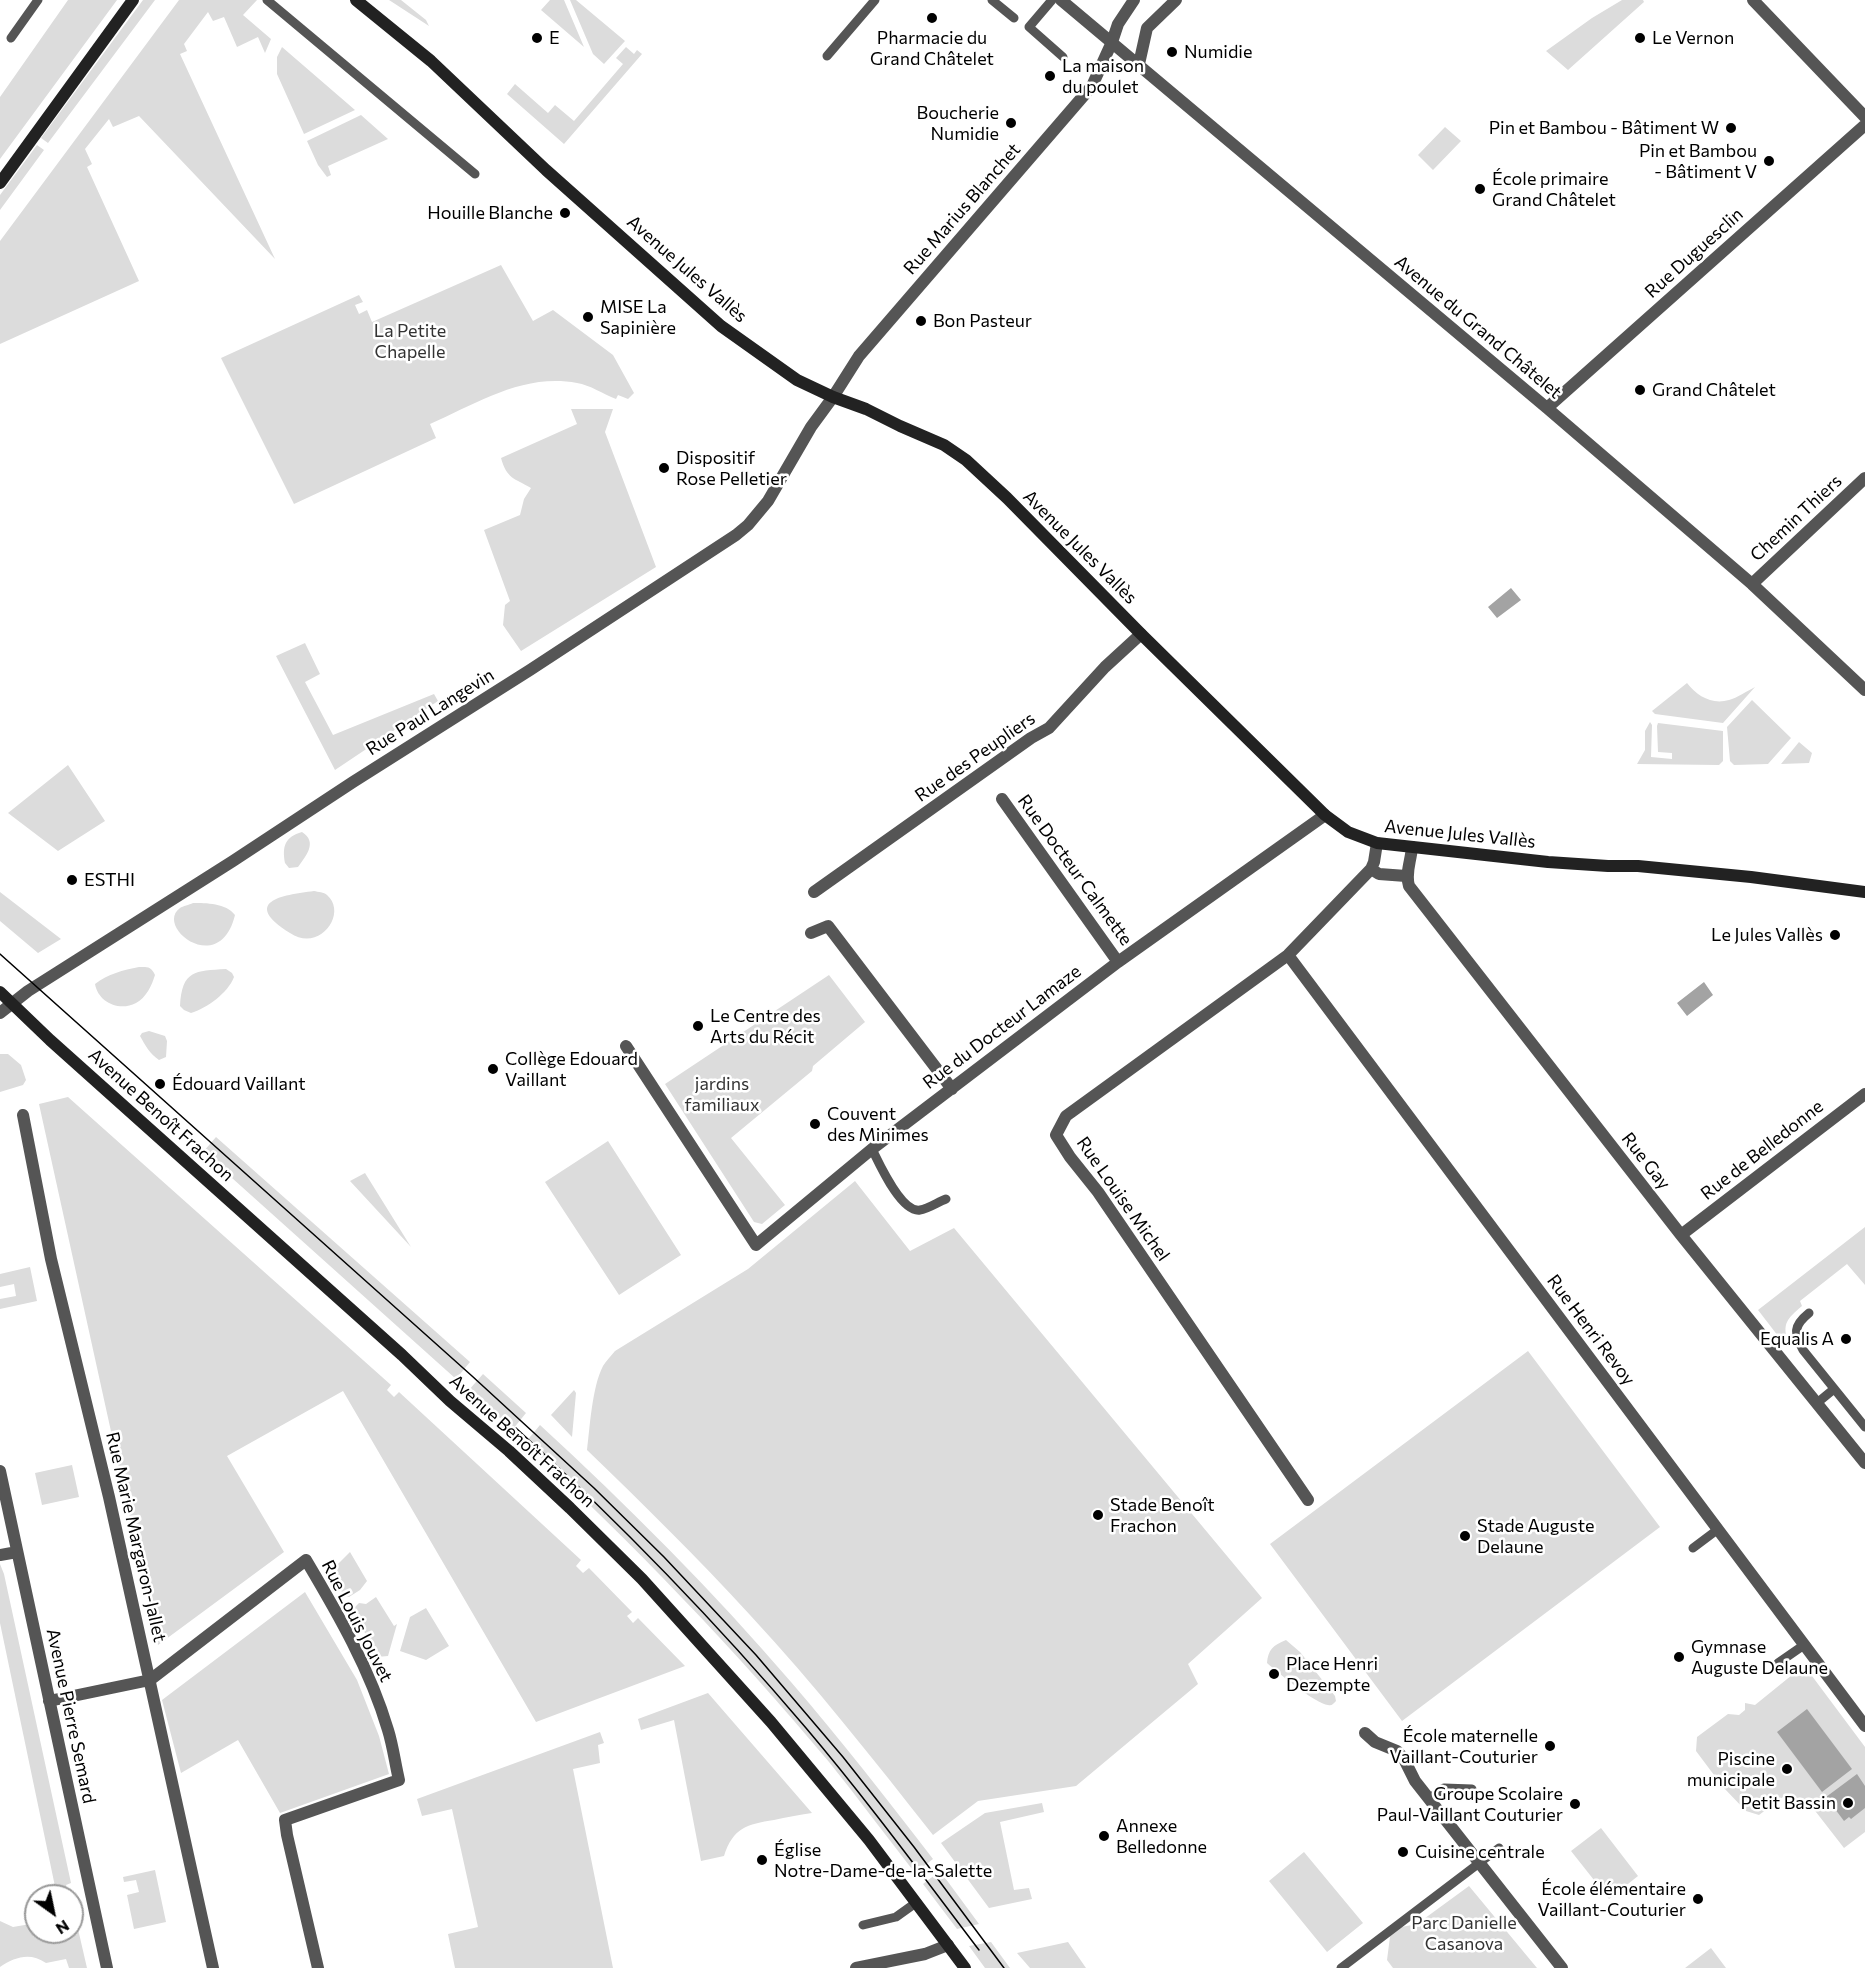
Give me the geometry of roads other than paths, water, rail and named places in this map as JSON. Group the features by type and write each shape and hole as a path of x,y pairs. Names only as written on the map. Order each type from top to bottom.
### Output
{"street":[{"path":"0,183 133,0"},
{"name":"Avenue Jules Vallès","path":"356,0 431,61 546,170 721,326 797,380 944,445 966,460 1008,498 1141,634 1325,815 1348,832 1377,843 1548,862 1649,867 1865,892"},
{"name":"Avenue du Grand Châtelet","path":"1060,0 1547,408 1752,584 1865,690"},
{"name":"Rue Marius Blanchet","path":"833,397 874,337 1092,86 1118,24 1134,0"},
{"path":"1139,64 1147,28 1176,0"},
{"path":"1753,0 1865,117"},
{"name":"Rue Duguesclin","path":"1547,408 1865,125"},
{"name":"Rue Paul Langevin","path":"0,1013 28,991 225,867 736,535 748,525 768,501 807,434 833,397"},
{"name":"Chemin Thiers","path":"1752,584 1865,478"},
{"name":"Rue des Peupliers","path":"814,892 1031,738 1049,728 1105,667 1141,634"},
{"name":"Rue Docteur Calmette","path":"1002,799 1118,962"},
{"name":"Rue du Docteur Lamaze","path":"626,1046 756,1245 872,1149 1118,962 1325,815"},
{"path":"1377,843 1371,869 1379,874 1406,876 1412,859 1412,847"},
{"name":"Rue Louise Michel","path":"1308,1500 1098,1192 1056,1136 1066,1116 1288,955 1371,869"},
{"name":"Rue Gay","path":"1406,876 1409,886 1682,1235 1865,1463"},
{"path":"811,933 828,926 949,1082 952,1089"},
{"name":"Rue Henri Revoy","path":"1288,955 1865,1726"},
{"name":"Avenue Benoît Frachon","path":"0,992 42,1033 402,1355 450,1401 518,1459 642,1579 771,1722 869,1840 965,1968"},
{"name":"Rue de Belledonne","path":"1682,1235 1865,1094"},
{"name":"Rue Marie Margaron-Jallet","path":"23,1115 51,1259 108,1490 213,1968"},
{"name":"Avenue Pierre Semard","path":"0,1471 107,1968"},
{"path":"0,1555 17,1551"},
{"name":"Rue Louis Jouvet","path":"49,1701 150,1680 306,1560 336,1610 368,1676 388,1731 399,1780 285,1820 318,1968"},
{"path":"1365,1733 1375,1742 1397,1750 1415,1781 1562,1968"},
{"path":"855,1968 900,1964 948,1945"}],"lane":[{"path":"11,38 38,0"},
{"path":"267,0 475,174"},
{"path":"827,56 875,0"},
{"path":"992,0 1014,18"},
{"path":"1052,0 1029,27 1063,57"},
{"path":"872,1149 901,1200 911,1209 919,1210 946,1199"},
{"path":"1809,1313 1798,1322 1797,1339 1803,1350 1865,1427"},
{"path":"1817,1403 1834,1389"},
{"path":"1694,1548 1717,1530"},
{"path":"1778,1663 1804,1645"},
{"path":"1430,1799 1444,1788 1472,1789"},
{"path":"1341,1968 1500,1848"},
{"path":"863,1925 896,1917 917,1902"}],"tram line":[{"path":"0,954 472,1376 594,1488 664,1557 756,1655 843,1757 914,1847 1004,1968"},
{"path":"516,1428 666,1574 772,1689 851,1783 979,1950"}],"place":[{"name":"Pharmacie du Grand Châtelet","path":"932,18"},
{"name":"E","path":"537,38"},
{"name":"Le Vernon","path":"1640,38"},
{"name":"Numidie","path":"1172,52"},
{"name":"La maison du poulet","path":"1050,76"},
{"name":"Boucherie Numidie","path":"1011,123"},
{"name":"Pin et Bambou - Bâtiment W","path":"1731,128"},
{"name":"Pin et Bambou - Bâtiment V","path":"1769,161"},
{"name":"École primaire Grand Châtelet","path":"1480,189"},
{"name":"Houille Blanche","path":"565,213"},
{"name":"MISE La Sapinière","path":"588,317"},
{"name":"Bon Pasteur","path":"921,321"},
{"name":"Grand Châtelet","path":"1640,390"},
{"name":"Dispositif Rose Pelletier","path":"664,468"},
{"name":"ESTHI","path":"72,880"},
{"name":"Le Jules Vallès","path":"1835,935"},
{"name":"Le Centre des Arts du Récit","path":"698,1026"},
{"name":"Collège Edouard Vaillant","path":"493,1069"},
{"name":"Édouard Vaillant","path":"160,1084"},
{"name":"Couvent des Minimes","path":"815,1124"},
{"name":"Equalis A","path":"1846,1339"},
{"name":"Stade Benoît Frachon","path":"1098,1515"},
{"name":"Stade Auguste Delaune","path":"1465,1536"},
{"name":"Gymnase Auguste Delaune","path":"1679,1657"},
{"name":"Place Henri Dezempte","path":"1274,1674"},
{"name":"École maternelle Vaillant-Couturier","path":"1550,1746"},
{"name":"Piscine municipale","path":"1787,1769"},
{"name":"Petit Bassin","path":"1848,1803"},
{"name":"Groupe Scolaire Paul-Vaillant Couturier","path":"1575,1804"},
{"name":"Annexe Belledonne","path":"1104,1836"},
{"name":"Cuisine centrale","path":"1403,1852"},
{"name":"Église Notre-Dame-de-la-Salette","path":"762,1860"},
{"name":"École élémentaire Vaillant-Couturier","path":"1698,1899"}],"park label":[{"name":"La Petite Chapelle","path":"410,341"},
{"name":"jardins familiaux","path":"722,1094"},
{"name":"Parc Danielle Casanova","path":"1464,1933"}]}
